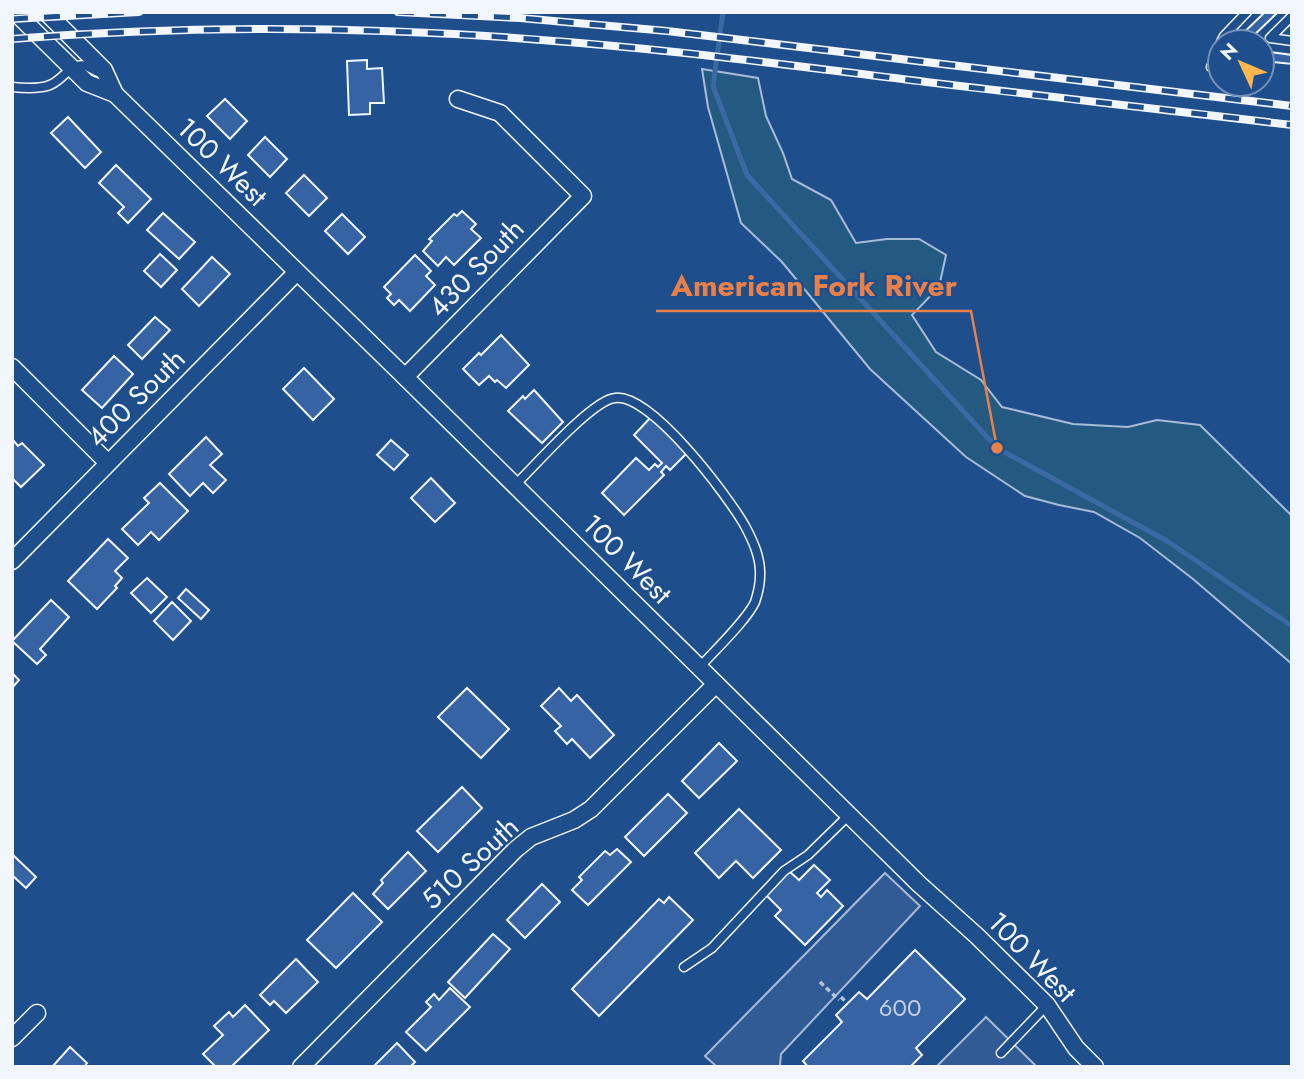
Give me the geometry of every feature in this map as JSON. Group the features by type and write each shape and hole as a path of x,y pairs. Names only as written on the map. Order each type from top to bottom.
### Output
{"street":[{"name":"100 West","path":"15,12 87,83 116,94"},
{"name":"100 West","path":"46,12 104,70 116,94 919,884 1047,1004 1076,1048 1095,1067"},
{"name":"430 South","path":"405,377 583,196 500,113 458,99"},
{"name":"400 South","path":"12,561 297,272"},
{"path":"12,367 108,463"},
{"name":"510 South","path":"301,1067 515,849 531,837 574,820 591,808 716,684"},
{"path":"12,1038 37,1013"}],"lane":[{"path":"1232,28 1247,12"},
{"path":"1292,16 1270,38 1292,41"},
{"path":"12,87 47,86 77,66 86,66 108,78"},
{"path":"515,485 587,414 602,402 615,397 631,401 648,410 689,450 744,525 757,553 760,577 754,603 742,621 699,667"},
{"path":"684,967 712,948 784,871 808,855 849,815"},
{"path":"1001,1053 1047,1004"}],"path":[{"path":"820,982 847,1003"}],"shaded area":[{"path":"702,69 758,78 766,116 792,179 831,200 856,243 919,239 946,255 939,287 912,315 936,352 981,380 1002,407 1073,424 1128,427 1157,420 1200,425 1292,516 1292,664 1193,579 1140,538 1094,512 1025,496 966,457 870,369 782,262 741,223 708,107"},
{"path":"885,873 920,906 781,1054 782,1067 717,1067 705,1056"},
{"path":"986,1017 1037,1067 936,1067"}],"building":[{"path":"1265,12 1278,12 1261,28 1248,28"},
{"path":"1276,53 1292,55 1292,64 1276,62"},
{"path":"367,60 367,69 382,68 384,103 370,103 370,114 349,115 347,61"},
{"path":"225,99 247,121 230,139 207,116"},
{"path":"68,117 101,152 85,168 51,133"},
{"path":"265,137 287,159 270,177 248,155"},
{"path":"116,165 151,199 128,223 118,213 124,207 99,183"},
{"path":"304,175 327,198 309,216 286,193"},
{"path":"462,211 476,224 471,229 481,238 454,265 446,257 438,266 423,251 432,241 429,239 454,214 457,216"},
{"path":"163,213 195,242 179,259 147,230"},
{"path":"342,214 365,237 348,254 325,231"},
{"path":"160,254 177,270 161,287 144,271"},
{"path":"415,255 431,271 426,276 435,285 410,311 399,300 394,305 387,298 391,294 384,287"},
{"path":"212,257 230,274 199,306 182,289"},
{"path":"155,317 170,330 142,359 128,345"},
{"path":"501,335 529,365 506,388 489,376 479,385 463,369"},
{"path":"114,356 133,374 102,408 82,390"},
{"path":"304,368 334,399 313,420 283,389"},
{"path":"534,390 563,422 542,443 508,411 523,396 525,399"},
{"path":"652,416 688,452 670,470 666,466 661,472 664,475 624,515 602,493 636,458 649,470 655,464 658,467 662,463 634,435"},
{"path":"206,437 222,454 210,465 226,480 213,493 203,483 190,496 169,474"},
{"path":"13,440 18,446 22,443 44,465 21,487 12,478"},
{"path":"391,440 408,455 394,470 377,455"},
{"path":"431,478 455,503 435,522 411,498"},
{"path":"160,483 188,511 159,540 151,532 138,545 122,529 149,503 144,498"},
{"path":"108,539 128,558 115,571 122,578 115,586 117,588 97,609 68,581"},
{"path":"147,578 167,597 151,613 131,593"},
{"path":"186,589 209,610 201,619 178,598"},
{"path":"51,600 69,617 40,649 46,655 37,664 12,641"},
{"path":"172,602 191,621 173,640 154,621"},
{"path":"12,673 19,680 12,688"},
{"path":"467,688 509,729 481,758 438,717"},
{"path":"559,688 571,701 577,695 614,735 590,758 572,739 567,744 555,731 561,726 541,706"},
{"path":"719,743 737,761 699,798 682,781"},
{"path":"462,787 482,808 438,852 417,831"},
{"path":"668,794 687,813 644,856 625,837"},
{"path":"739,809 781,850 753,878 736,861 719,878 695,853"},
{"path":"617,849 631,862 588,905 572,890 582,880 579,877 605,851 610,855"},
{"path":"408,852 426,871 388,909 373,894 383,883 381,880"},
{"path":"12,854 36,877 26,888 12,875"},
{"path":"814,865 830,880 817,893 821,897 827,890 843,906 805,945 775,916 781,910 766,895 789,871 799,880"},
{"path":"542,884 560,902 525,938 507,920"},
{"path":"353,893 382,922 336,968 307,940"},
{"path":"669,897 693,920 599,1016 572,989 659,899 664,903"},
{"path":"493,934 510,949 465,998 448,982"},
{"path":"915,950 965,999 916,1048 922,1055 910,1067 808,1067 803,1061 842,1022 836,1015 859,992 867,999"},
{"path":"296,959 318,982 286,1013 274,1001 270,1005 260,995"},
{"path":"450,988 470,1007 426,1051 406,1032 431,1007 426,1002 434,994 439,1000"},
{"path":"245,1005 269,1030 231,1067 216,1067 203,1054 223,1035 214,1026 229,1012 233,1017"},
{"path":"397,1043 415,1062 410,1067 373,1067"},
{"path":"70,1047 87,1063 84,1067 52,1067"}],"waterway":[{"path":"723,12 713,86 747,175 997,448 1167,541 1292,626"}],"railway":[{"path":"12,19 139,12"},
{"path":"398,12 520,18 667,31 1292,106"},
{"path":"12,39 148,31 283,29 486,36 694,54 1292,125"}],"place":[{"name":"American Fork River","path":"997,448"}]}
